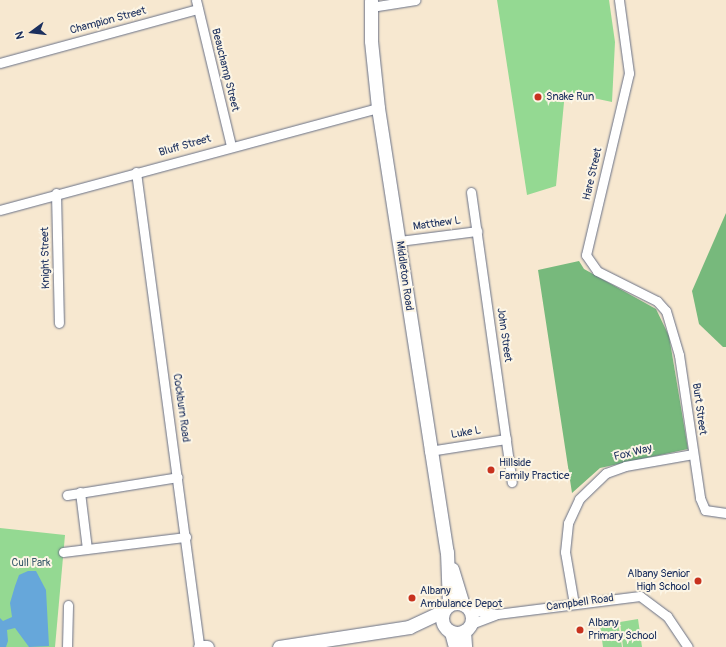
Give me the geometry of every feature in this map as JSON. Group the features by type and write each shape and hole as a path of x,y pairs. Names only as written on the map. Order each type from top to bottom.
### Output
{"main road":[{"name":"Middleton Road","path":"371,4 378,108 400,241 429,451 447,552 467,607 468,628"},
{"name":"Middleton Road","path":"447,552 447,629"},
{"path":"409,627 446,608 467,607"},
{"path":"279,647 409,627 447,629 468,628 465,647"},
{"path":"447,629 455,647"},
{"path":"200,647 207,647"}],"street":[{"name":"Beauchamp Street","path":"196,0 231,146"},
{"path":"371,4 415,0"},
{"name":"Hare Street","path":"619,0 629,73 586,255 597,271 657,301 666,311"},
{"name":"Champion Street","path":"0,63 198,9"},
{"name":"Bluff Street","path":"0,210 231,146 378,108"},
{"name":"Cockburn Road","path":"136,172 200,647"},
{"name":"John Street","path":"472,192 512,482"},
{"name":"Knight Street","path":"56,194 59,323"},
{"name":"Matthew L","path":"400,241 477,231"},
{"name":"Burt Street","path":"666,311 679,355 693,454 705,510 726,513"},
{"name":"Luke L","path":"429,451 506,439"},
{"name":"Fox Way","path":"574,604 565,552 568,523 579,499 606,473 625,466 693,454"},
{"path":"67,495 178,477"},
{"path":"80,492 87,549"},
{"path":"63,552 186,537"},
{"name":"Campbell Road","path":"468,628 496,614 640,596 667,616 688,647"},
{"path":"67,647 68,605"},
{"name":"Campbell Road","path":"467,607 496,614"}],"green space":[{"name":"Snake Run","path":"497,0 609,0 615,42 612,102 565,92 556,186 527,195"},
{"path":"726,213 726,347 723,347 699,324 692,291"},
{"path":"579,261 584,269 656,309 669,336 688,449 600,468 572,493 538,270"},
{"name":"Cull Park","path":"0,528 65,535 55,647 0,647"},
{"path":"638,619 642,647 623,647 620,622"},
{"path":"618,622 622,647 603,647 600,625"}],"water":[{"path":"28,571 36,571 46,590 49,646 29,647 15,628 7,630 8,641 6,647 0,647 0,618 3,621 12,617 10,603 15,586 19,575"}],"place":[{"name":"Snake Run","path":"538,97"},
{"name":"Hillside Family Practice","path":"491,470"},
{"name":"Albany Senior High School","path":"698,581"},
{"name":"Albany Ambulance Depot","path":"412,598"},
{"name":"Albany Primary School","path":"580,630"}]}
